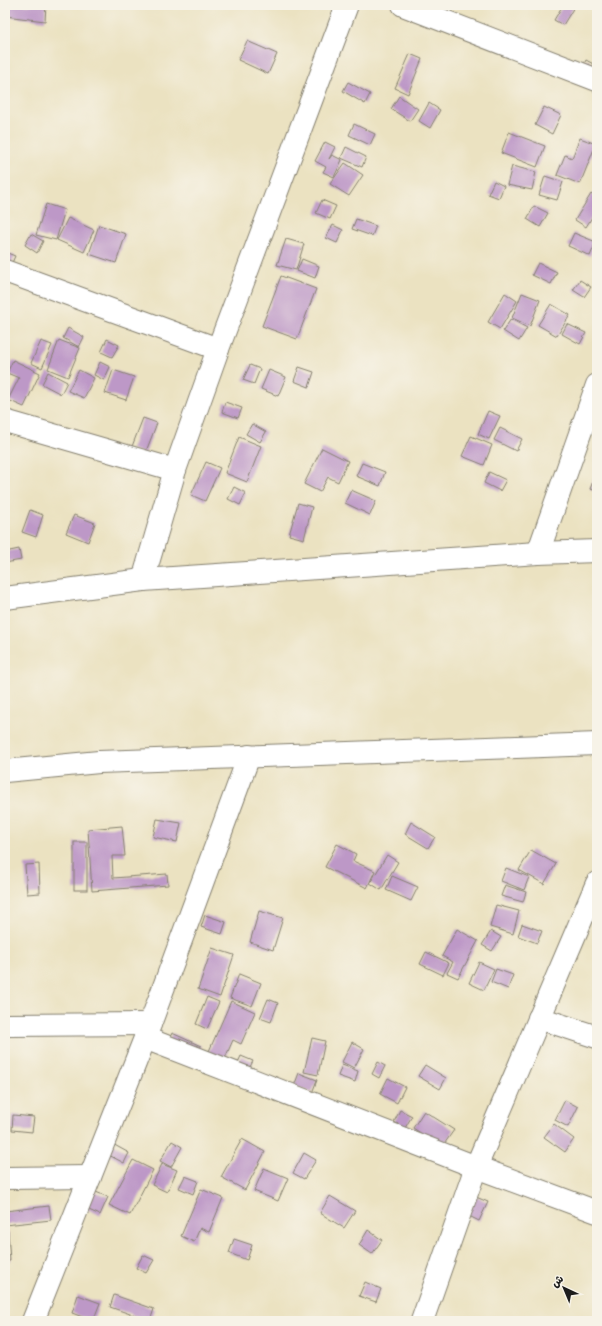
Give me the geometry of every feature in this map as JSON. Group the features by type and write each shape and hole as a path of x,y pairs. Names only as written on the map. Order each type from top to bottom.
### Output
{"street":[{"path":"143,580 175,470 218,350 347,5"},
{"path":"403,5 597,80"},
{"path":"5,272 218,350"},
{"path":"538,553 597,385"},
{"path":"5,421 175,470"},
{"path":"5,598 143,580 538,553 597,551"},
{"path":"5,771 99,762 597,744"},
{"path":"33,1321 147,1031 249,756"},
{"path":"422,1321 476,1167 538,1018 597,883"},
{"path":"538,1018 597,1037"},
{"path":"5,1025 147,1031 476,1167 597,1212"},
{"path":"5,1178 90,1176"}],"building":[{"path":"5,5 46,5 45,21 5,16"},
{"path":"563,5 572,5 574,7 563,25 554,20"},
{"path":"247,41 277,54 268,74 238,60"},
{"path":"410,54 422,59 408,94 395,88"},
{"path":"586,60 597,66 597,74 581,70"},
{"path":"348,82 370,94 365,104 343,91"},
{"path":"399,96 418,109 410,121 391,109"},
{"path":"429,103 440,110 430,128 419,121"},
{"path":"544,107 561,115 552,134 535,125"},
{"path":"354,124 375,134 370,145 349,135"},
{"path":"509,132 545,146 537,167 501,153"},
{"path":"580,138 596,144 580,184 557,175 565,155 572,158"},
{"path":"325,142 335,147 329,159 332,155 342,160 334,177 323,172 326,167 315,161"},
{"path":"346,147 366,157 362,167 341,158"},
{"path":"345,163 363,175 349,196 330,184"},
{"path":"512,166 536,172 532,190 507,185"},
{"path":"545,176 563,182 557,200 539,195"},
{"path":"494,181 504,186 499,198 488,194"},
{"path":"591,194 597,198 597,209 586,227 575,220"},
{"path":"322,200 336,206 330,219 316,213"},
{"path":"46,204 65,210 56,240 36,235"},
{"path":"534,206 548,213 540,227 527,219"},
{"path":"68,218 94,230 84,252 57,240"},
{"path":"356,219 376,226 372,236 352,229"},
{"path":"99,225 126,234 116,263 89,254"},
{"path":"333,225 343,230 337,243 326,238"},
{"path":"574,233 596,242 590,256 568,246"},
{"path":"31,234 43,241 37,253 25,245"},
{"path":"286,239 304,244 296,270 277,265"},
{"path":"5,252 15,256 7,274 5,273"},
{"path":"302,259 319,266 315,278 297,271"},
{"path":"538,263 557,272 551,284 532,275"},
{"path":"281,276 316,289 297,339 262,326"},
{"path":"580,280 591,287 584,297 573,290"},
{"path":"505,293 517,301 500,329 488,322"},
{"path":"522,293 540,300 530,326 512,318"},
{"path":"551,304 570,315 557,336 538,325"},
{"path":"511,319 527,328 519,341 503,331"},
{"path":"567,324 586,333 580,344 562,334"},
{"path":"68,328 84,337 79,347 63,338"},
{"path":"107,339 119,345 112,357 101,352"},
{"path":"59,340 80,348 68,377 48,369"},
{"path":"41,341 52,345 42,368 31,363"},
{"path":"13,360 40,373 24,407 8,400 19,378 7,373"},
{"path":"100,362 110,367 104,380 94,375"},
{"path":"250,365 260,369 254,384 243,380"},
{"path":"299,367 314,372 309,387 294,381"},
{"path":"79,370 94,378 84,398 68,391"},
{"path":"113,370 134,377 126,400 105,393"},
{"path":"269,370 286,377 278,396 261,389"},
{"path":"48,372 67,382 61,394 42,384"},
{"path":"225,402 242,408 238,418 222,412"},
{"path":"488,411 500,416 489,439 478,434"},
{"path":"143,418 157,423 145,454 131,449"},
{"path":"252,424 266,432 260,442 246,434"},
{"path":"500,428 522,439 516,451 494,440"},
{"path":"471,436 492,445 484,465 462,456"},
{"path":"239,437 261,446 247,482 225,473"},
{"path":"322,448 348,461 338,482 328,477 320,492 304,484"},
{"path":"206,462 220,468 205,501 191,495"},
{"path":"362,463 385,472 380,486 356,476"},
{"path":"597,471 597,491 590,489"},
{"path":"489,472 506,480 500,491 484,483"},
{"path":"234,487 246,493 240,505 228,499"},
{"path":"351,490 376,501 370,515 345,503"},
{"path":"298,503 312,507 304,539 289,535"},
{"path":"30,510 43,515 36,537 22,532"},
{"path":"74,515 95,523 88,542 66,533"},
{"path":"19,549 21,560 5,563 5,552"},
{"path":"157,819 181,823 177,842 153,837"},
{"path":"411,822 435,837 428,848 405,834"},
{"path":"122,826 125,856 112,856 113,878 167,874 168,885 92,891 88,829"},
{"path":"74,842 87,842 87,890 74,890"},
{"path":"337,844 356,854 353,861 375,871 367,888 325,867"},
{"path":"531,850 556,864 544,884 519,870"},
{"path":"387,855 398,862 381,890 370,883"},
{"path":"39,864 40,893 27,894 25,865"},
{"path":"506,868 529,877 524,890 501,881"},
{"path":"392,876 418,887 411,901 386,890"},
{"path":"505,885 526,892 523,902 501,896"},
{"path":"496,905 519,911 513,934 490,927"},
{"path":"259,911 283,918 273,950 250,942"},
{"path":"205,915 226,922 222,934 201,927"},
{"path":"522,924 542,931 537,943 518,936"},
{"path":"457,929 478,941 458,978 447,973 453,962 442,956"},
{"path":"491,931 501,937 492,951 482,945"},
{"path":"212,948 234,955 220,997 198,989"},
{"path":"426,952 449,963 443,975 420,964"},
{"path":"479,962 494,969 484,990 469,983"},
{"path":"496,969 513,975 508,989 491,982"},
{"path":"239,974 261,983 252,1006 230,998"},
{"path":"207,997 219,1002 207,1029 196,1024"},
{"path":"268,999 278,1003 271,1022 260,1018"},
{"path":"231,1001 255,1012 241,1044 233,1040 222,1065 206,1058"},
{"path":"172,1033 201,1046 195,1060 166,1047"},
{"path":"312,1038 325,1041 318,1075 304,1072"},
{"path":"352,1042 364,1049 354,1068 342,1062"},
{"path":"241,1056 253,1061 246,1075 235,1069"},
{"path":"378,1062 385,1066 379,1078 372,1074"},
{"path":"342,1065 358,1071 355,1082 338,1076"},
{"path":"425,1065 446,1078 440,1089 418,1076"},
{"path":"299,1073 317,1080 312,1093 294,1086"},
{"path":"388,1078 405,1087 397,1103 380,1094"},
{"path":"565,1100 578,1107 568,1127 555,1120"},
{"path":"400,1110 412,1116 405,1128 394,1122"},
{"path":"424,1111 454,1130 442,1147 413,1128"},
{"path":"13,1115 34,1117 32,1132 12,1130"},
{"path":"554,1124 574,1139 565,1152 544,1137"},
{"path":"242,1139 265,1152 245,1190 221,1177"},
{"path":"172,1141 182,1147 171,1167 160,1161"},
{"path":"109,1142 129,1153 124,1163 103,1152"},
{"path":"304,1153 316,1160 304,1179 293,1173"},
{"path":"133,1160 153,1170 130,1215 109,1205"},
{"path":"162,1164 177,1170 167,1192 152,1185"},
{"path":"264,1168 288,1178 278,1201 254,1191"},
{"path":"185,1176 198,1181 193,1194 179,1188"},
{"path":"201,1189 223,1198 209,1232 200,1228 194,1242 181,1236"},
{"path":"91,1190 108,1197 100,1215 82,1207"},
{"path":"330,1196 355,1211 344,1228 320,1213"},
{"path":"476,1197 488,1202 479,1221 467,1215"},
{"path":"49,1206 51,1220 5,1225 5,1211"},
{"path":"368,1230 382,1240 372,1254 359,1245"},
{"path":"8,1231 10,1261 5,1261 5,1232"},
{"path":"234,1239 252,1245 247,1260 229,1253"},
{"path":"143,1255 154,1260 146,1273 136,1268"},
{"path":"365,1282 381,1289 376,1302 359,1296"},
{"path":"78,1295 100,1303 93,1321 72,1313"},
{"path":"114,1295 154,1309 150,1321 110,1307"}]}
